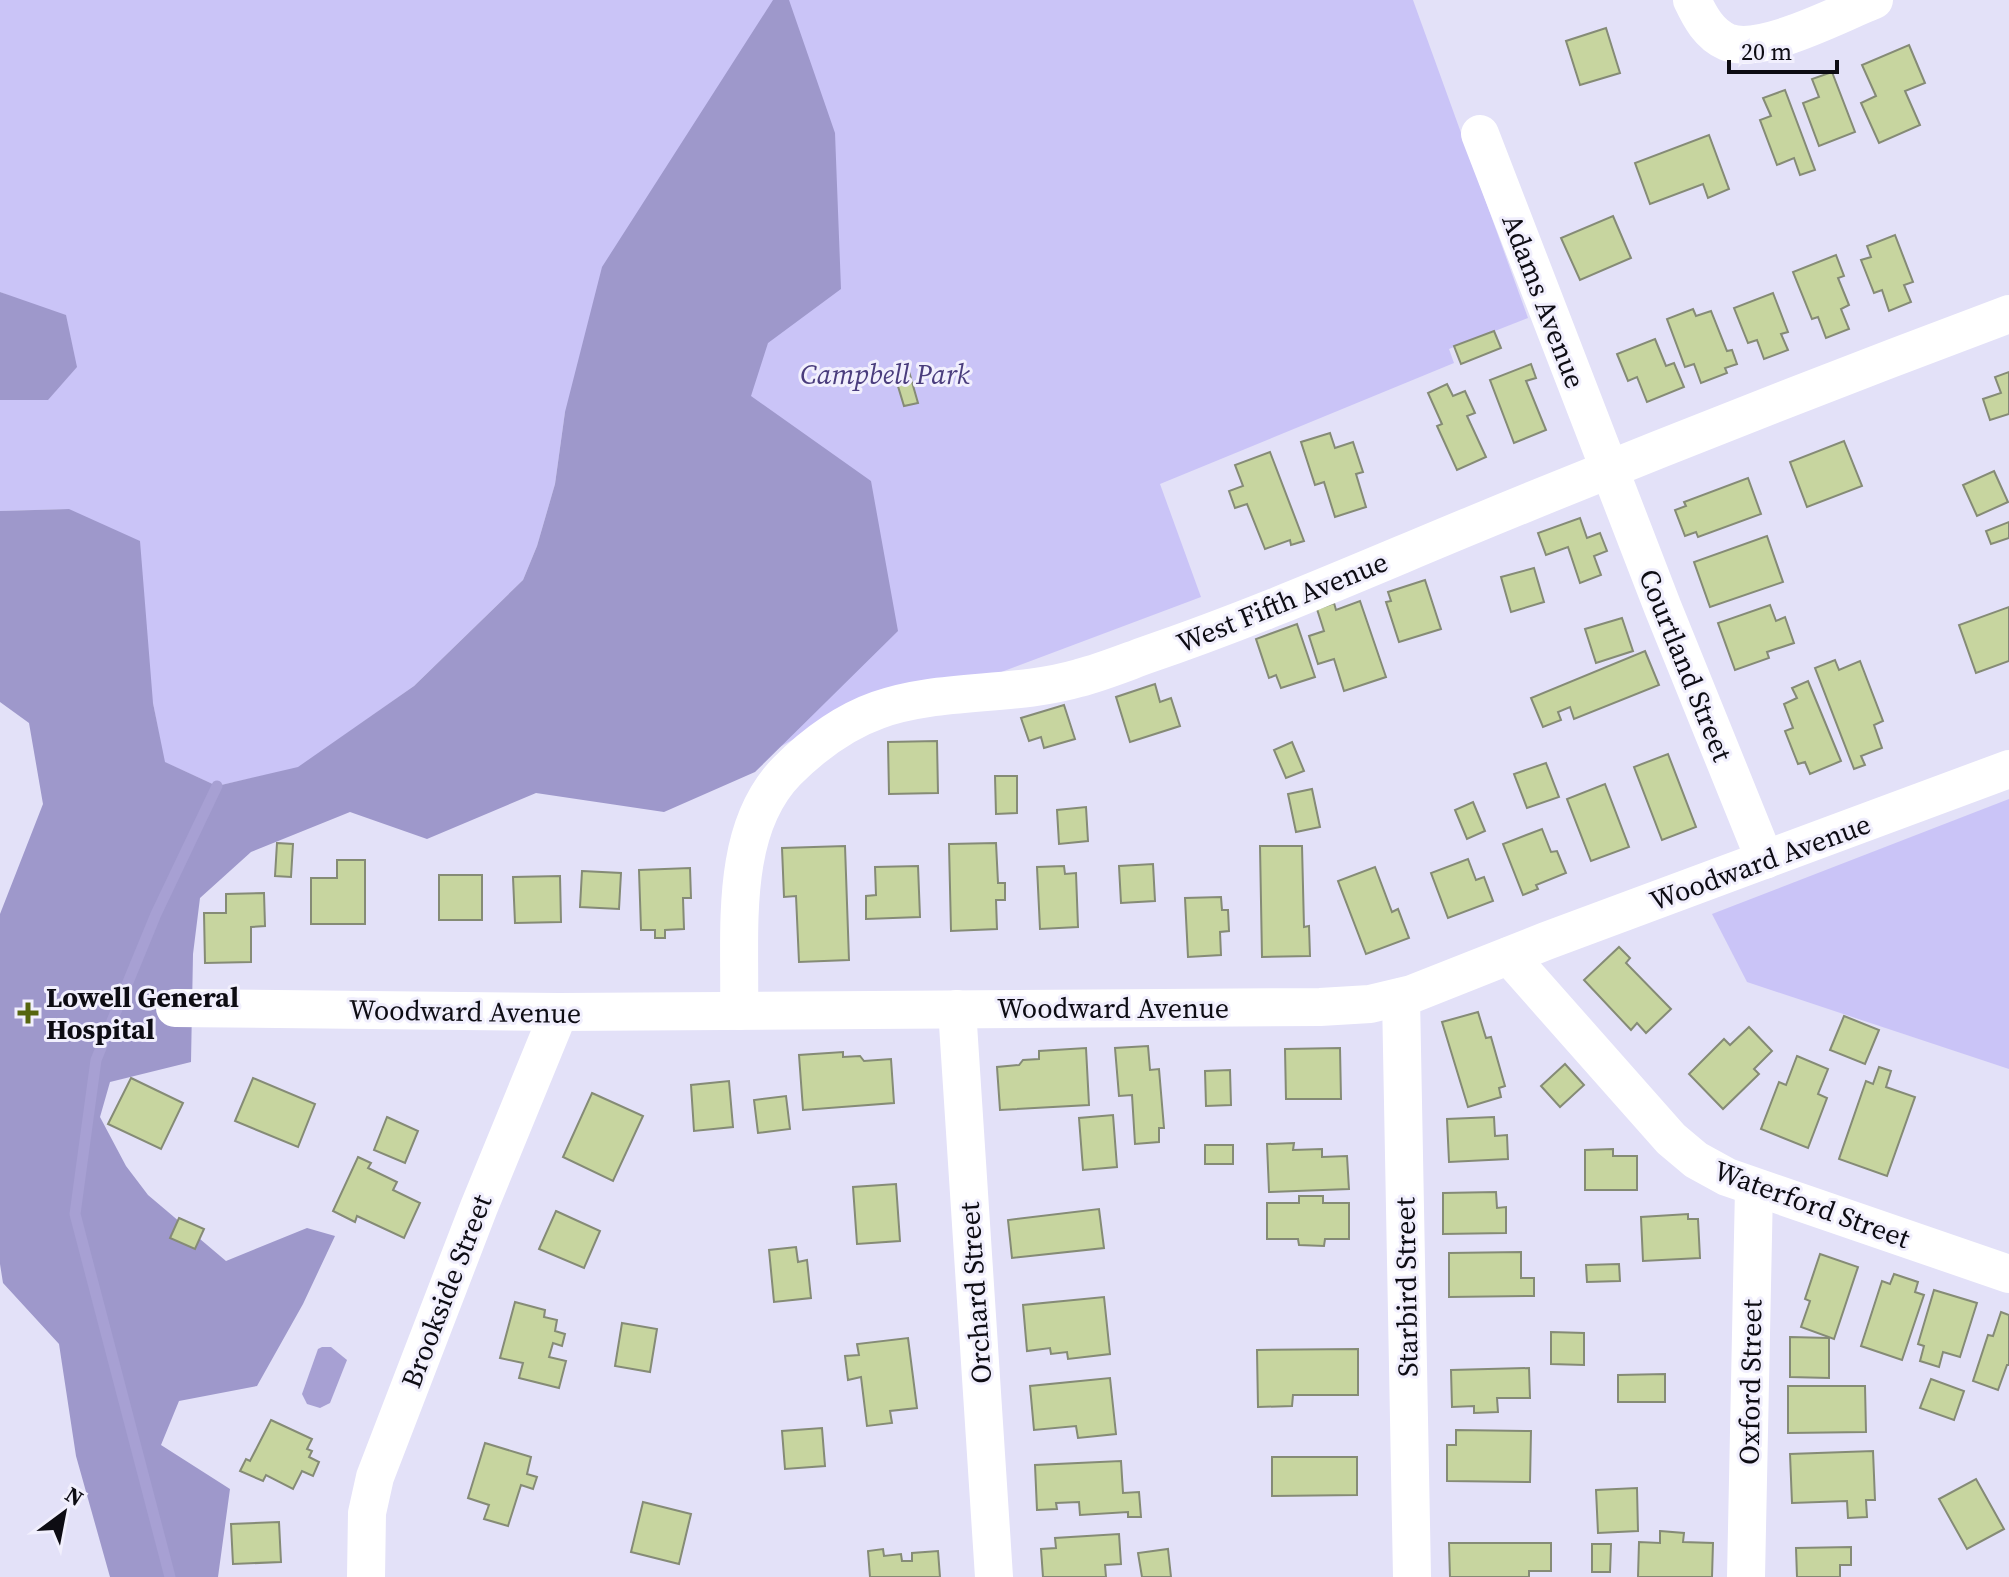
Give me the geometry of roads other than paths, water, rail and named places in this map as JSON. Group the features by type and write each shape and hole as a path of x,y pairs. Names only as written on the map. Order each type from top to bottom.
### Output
{"street":[{"path":"1692,0 1700,17 1714,33 1728,42 1747,46 1779,38 1874,0"},
{"name":"Adams Avenue","path":"1480,134 1608,469"},
{"name":"West Fifth Avenue","path":"739,1011 742,890 749,837 766,798 785,772 846,724 879,709 914,702 1012,692 1079,678 1222,629 1608,469 2009,314"},
{"name":"Courtland Street","path":"1608,469 1765,860"},
{"name":"Woodward Avenue","path":"175,1008 559,1012 1320,1007 1370,1004 1401,997 2009,769"},
{"name":"Waterford Street","path":"1509,956 1671,1139 1696,1160 1754,1188 2009,1274"},
{"name":"Starbird Street","path":"1401,997 1412,1577"},
{"name":"Orchard Street","path":"957,1009 994,1577"},
{"name":"Brookside Street","path":"366,1577 367,1513 375,1477 479,1207 559,1012"},
{"name":"Oxford Street","path":"1746,1577 1754,1188"}],"waterway":[{"path":"170,1577 75,1214 96,1060 156,914 217,786"}],"place":[{"name":"Lowell General Hospital","path":"28,1013"}],"park label":[{"name":"Campbell Park","path":"885,374"}]}
